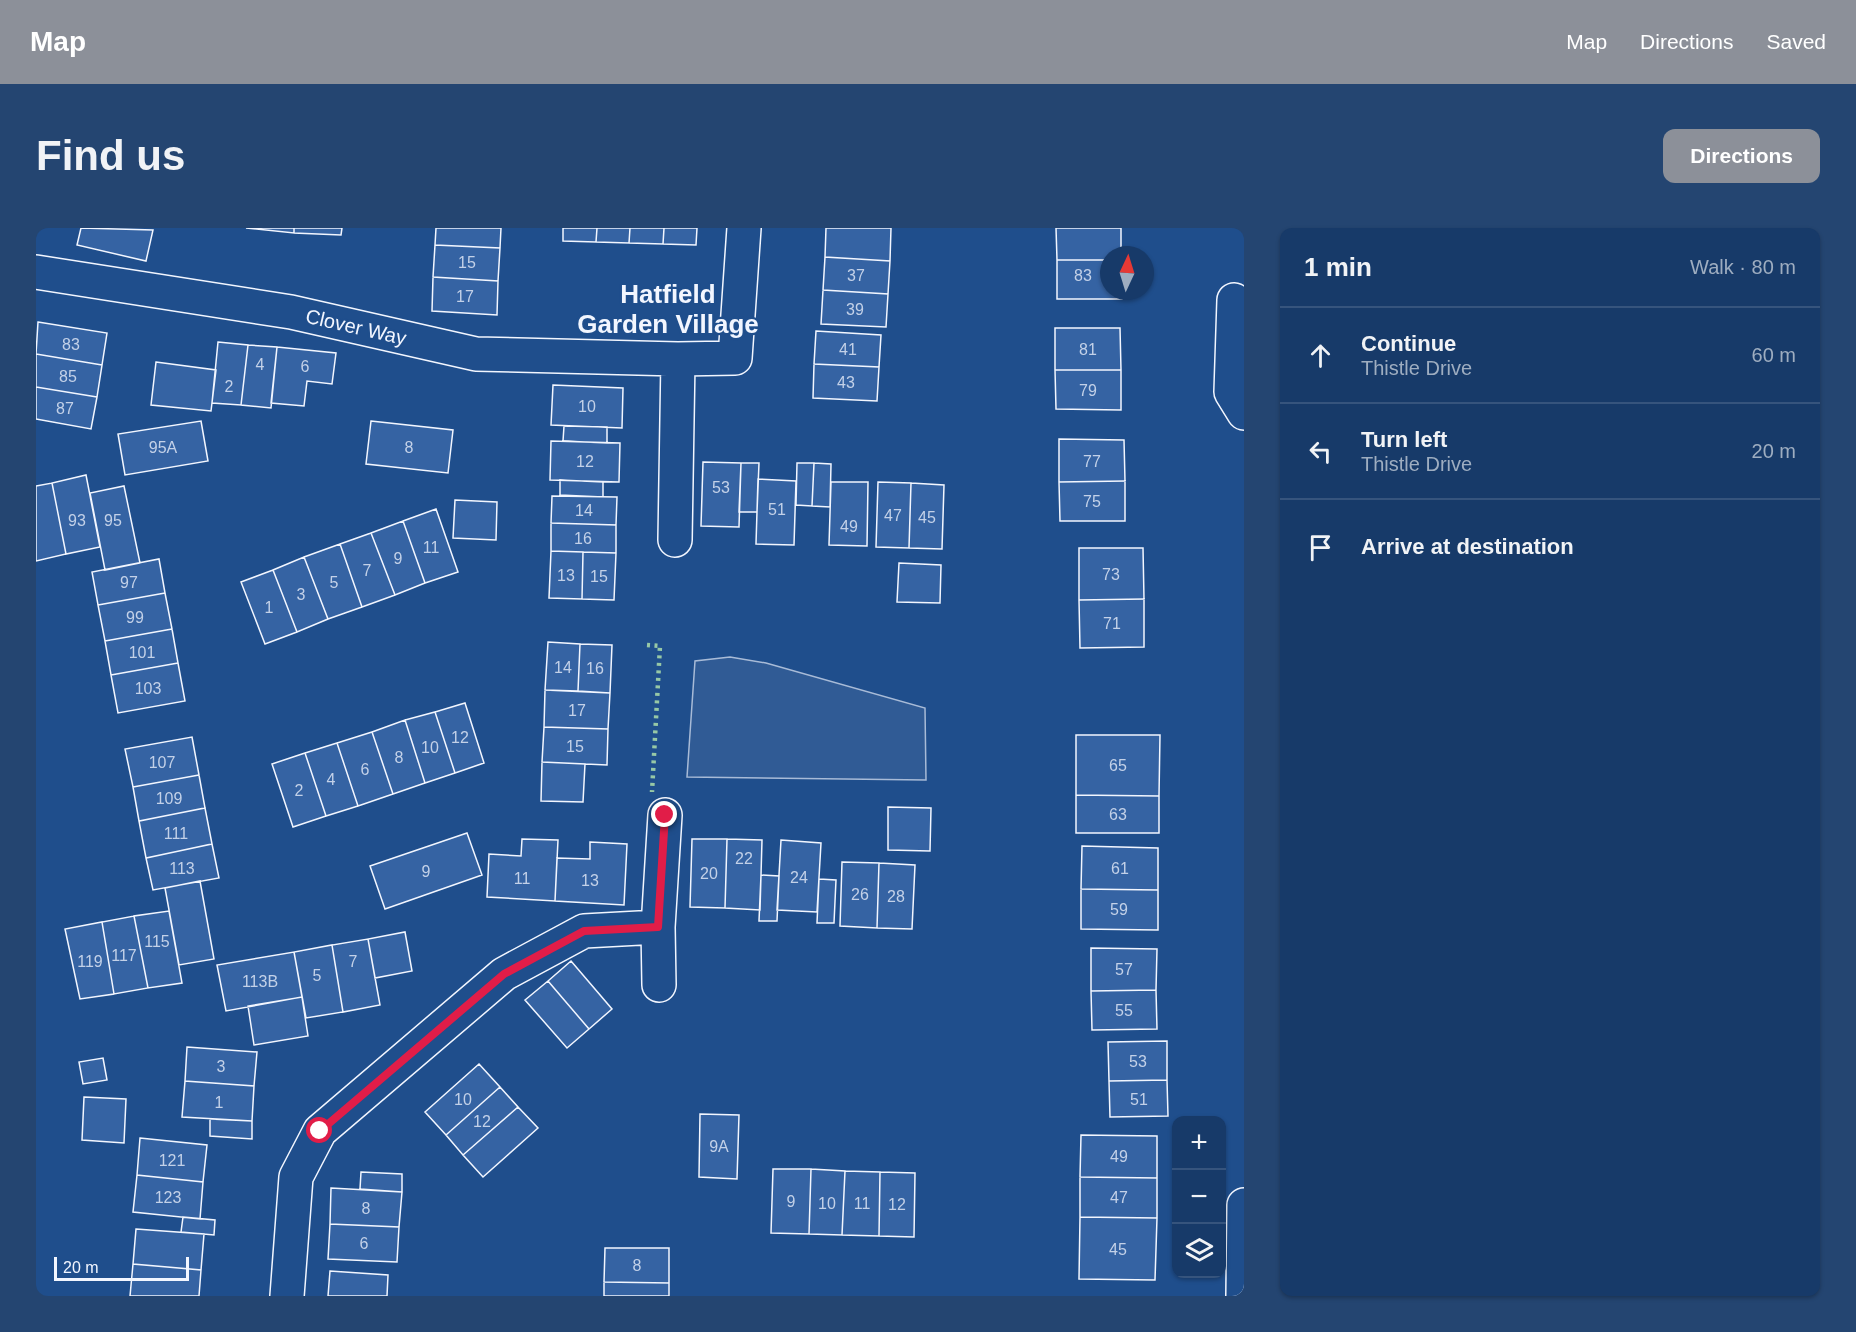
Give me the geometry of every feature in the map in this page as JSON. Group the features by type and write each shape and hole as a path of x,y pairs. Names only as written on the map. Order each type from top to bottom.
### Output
{"street":[{"name":"Clover Way","path":"36,272 291,312 476,354 678,359 735,358 744,228"},
{"path":"1234,300 1231,392 1244,413"},
{"path":"675,540 678,359"},
{"path":"659,986 658,927 665,815"},
{"path":"287,1296 296,1177 320,1131 504,974 584,931 658,927"},
{"path":"1243,1296 1244,1205"}],"shaded area":[{"path":"730,657 766,663 925,708 926,780 687,777 695,661"}],"building":[{"path":"81,228 153,230 146,261 77,245"},
{"path":"246,228 294,228 294,233"},
{"path":"294,228 342,228 341,235 294,233"},
{"path":"436,228 501,228 500,248 435,245"},
{"path":"563,228 597,228 596,242 563,241"},
{"path":"597,228 630,228 629,243 596,242"},
{"path":"630,228 664,228 663,244 629,243"},
{"path":"664,228 697,228 696,245 663,244"},
{"path":"826,228 891,228 890,261 825,257"},
{"path":"1056,228 1121,228 1121,246 1100,246 1100,260 1057,260"},
{"path":"435,245 500,248 498,281 433,277"},
{"path":"825,257 890,261 888,294 823,290"},
{"path":"1057,260 1100,260 1100,299 1057,299"},
{"path":"433,277 498,281 497,315 432,311"},
{"path":"823,290 888,294 886,327 821,324"},
{"path":"38,322 107,333 102,365 36,354"},
{"path":"1055,328 1120,328 1121,370 1055,370"},
{"path":"816,331 881,335 879,367 814,364"},
{"path":"218,342 248,345 241,405 212,403"},
{"path":"248,345 277,347 271,408 241,405"},
{"path":"277,347 336,353 332,384 307,381 304,406 271,403"},
{"path":"36,354 102,365 97,397 36,387"},
{"path":"156,362 216,370 211,411 151,405"},
{"path":"814,364 879,367 877,401 813,398"},
{"path":"1055,370 1121,370 1121,410 1056,409"},
{"path":"553,385 623,388 622,428 551,425"},
{"path":"36,387 97,397 91,429 36,419"},
{"path":"201,421 208,461 125,475 118,434"},
{"path":"371,421 453,430 448,473 366,464"},
{"path":"564,426 607,427 607,443 563,441"},
{"path":"1059,439 1124,440 1125,481 1059,482"},
{"path":"551,441 620,443 619,482 550,480"},
{"path":"703,462 741,463 739,527 701,526"},
{"path":"741,463 759,463 757,512 739,512"},
{"path":"797,463 814,463 812,506 796,505"},
{"path":"814,463 831,464 830,507 812,506"},
{"path":"86,475 100,547 66,554 52,483"},
{"path":"758,479 796,481 794,545 756,544"},
{"path":"560,480 603,482 603,497 560,495"},
{"path":"1125,481 1125,521 1060,521 1059,482"},
{"path":"831,482 868,482 867,546 829,545"},
{"path":"878,482 911,483 909,548 876,547"},
{"path":"52,483 66,554 36,561 36,486"},
{"path":"911,483 944,485 942,549 909,548"},
{"path":"124,486 140,563 105,570 90,493"},
{"path":"552,496 617,497 616,525 551,523"},
{"path":"455,500 497,502 496,540 453,538"},
{"path":"436,509 458,572 425,583 403,521"},
{"path":"403,521 425,583 395,595 371,533"},
{"path":"551,523 616,525 616,553 551,551"},
{"path":"371,533 395,595 362,607 340,544"},
{"path":"340,544 362,607 328,619 304,557"},
{"path":"1079,548 1143,548 1144,599 1079,600"},
{"path":"551,551 583,552 582,599 549,598"},
{"path":"583,552 616,553 614,600 582,599"},
{"path":"304,557 328,619 297,632 273,570"},
{"path":"159,559 165,593 98,605 92,572"},
{"path":"899,563 941,565 940,603 897,602"},
{"path":"273,570 297,632 265,644 241,582"},
{"path":"165,593 172,629 105,641 98,605"},
{"path":"1144,599 1144,647 1080,648 1079,600"},
{"path":"172,629 178,663 111,675 105,641"},
{"path":"548,642 580,644 578,691 545,690"},
{"path":"580,644 612,645 610,693 578,691"},
{"path":"178,663 185,701 118,713 111,675"},
{"path":"545,690 610,693 608,729 544,727"},
{"path":"465,703 484,763 455,773 435,712"},
{"path":"435,712 455,773 425,783 405,720"},
{"path":"405,720 425,783 393,794 372,732"},
{"path":"544,727 608,729 607,765 542,762"},
{"path":"372,732 393,794 358,806 337,743"},
{"path":"1076,735 1160,735 1159,796 1076,795"},
{"path":"192,737 199,775 133,787 125,749"},
{"path":"337,743 358,806 326,816 305,753"},
{"path":"305,753 326,816 293,827 272,764"},
{"path":"542,762 585,764 583,802 541,801"},
{"path":"199,775 205,808 139,821 133,787"},
{"path":"1076,795 1159,796 1159,833 1076,833"},
{"path":"888,807 931,808 930,851 888,850"},
{"path":"205,808 212,844 146,858 139,821"},
{"path":"467,833 482,875 385,909 370,866"},
{"path":"522,839 558,840 555,901 487,897 489,854 521,856"},
{"path":"692,839 727,839 725,908 690,907"},
{"path":"727,839 762,840 760,910 725,908"},
{"path":"781,840 821,843 817,912 777,910"},
{"path":"590,842 627,844 624,905 555,901 557,858 590,859"},
{"path":"212,844 219,878 153,890 146,858"},
{"path":"1082,846 1158,848 1158,890 1081,889"},
{"path":"842,862 879,863 877,928 840,926"},
{"path":"879,863 915,865 912,929 877,928"},
{"path":"761,875 779,876 777,921 759,921"},
{"path":"819,879 836,880 834,923 817,923"},
{"path":"200,881 214,959 179,965 165,888"},
{"path":"1081,889 1158,890 1158,930 1081,929"},
{"path":"169,911 182,983 148,988 134,916"},
{"path":"134,916 148,988 114,994 102,922"},
{"path":"102,922 114,994 80,999 65,929"},
{"path":"405,932 412,971 375,978 368,939"},
{"path":"368,939 380,1005 343,1012 332,945"},
{"path":"332,945 343,1012 306,1018 294,952"},
{"path":"1091,948 1157,949 1156,990 1091,991"},
{"path":"294,952 302,997 226,1011 217,965"},
{"path":"571,961 612,1009 589,1029 548,981"},
{"path":"548,981 589,1029 567,1048 525,1000"},
{"path":"1156,990 1157,1029 1092,1030 1091,991"},
{"path":"302,997 308,1036 254,1045 248,1006"},
{"path":"1167,1041 1167,1080 1109,1081 1108,1042"},
{"path":"187,1047 257,1052 254,1086 185,1081"},
{"path":"103,1058 107,1080 83,1084 79,1062"},
{"path":"479,1064 500,1087 446,1135 425,1112"},
{"path":"1167,1080 1168,1116 1110,1117 1109,1081"},
{"path":"185,1081 254,1086 252,1121 182,1117"},
{"path":"500,1087 518,1107 463,1155 446,1135"},
{"path":"84,1097 126,1099 124,1143 82,1140"},
{"path":"518,1107 538,1128 483,1177 463,1155"},
{"path":"700,1114 739,1115 737,1179 699,1177"},
{"path":"210,1119 252,1121 252,1139 210,1136"},
{"path":"1081,1135 1157,1136 1157,1178 1080,1177"},
{"path":"140,1138 207,1145 203,1182 137,1175"},
{"path":"773,1169 811,1169 809,1234 771,1233"},
{"path":"811,1169 845,1171 842,1235 809,1234"},
{"path":"845,1171 880,1172 879,1236 842,1235"},
{"path":"361,1172 402,1174 402,1192 360,1189"},
{"path":"880,1172 915,1173 914,1237 879,1236"},
{"path":"137,1175 203,1182 200,1219 133,1212"},
{"path":"1080,1177 1157,1178 1157,1218 1080,1217"},
{"path":"331,1188 402,1192 399,1227 330,1224"},
{"path":"183,1217 215,1220 214,1235 181,1232"},
{"path":"1080,1217 1157,1218 1155,1280 1079,1279"},
{"path":"330,1224 399,1227 397,1262 328,1259"},
{"path":"136,1229 204,1234 201,1270 133,1264"},
{"path":"605,1248 669,1248 669,1283 604,1282"},
{"path":"133,1264 201,1270 199,1296 130,1296"},
{"path":"330,1271 388,1275 387,1296 328,1296"},
{"path":"604,1282 669,1283 669,1296 604,1296"}],"hedge":[{"path":"647,645 660,646 652,792"}],"district":[{"name":"Hatfield Garden Village","path":"668,309"}],"route":[{"path":"320,1131 504,974 584,931 658,927 665,815"}]}
